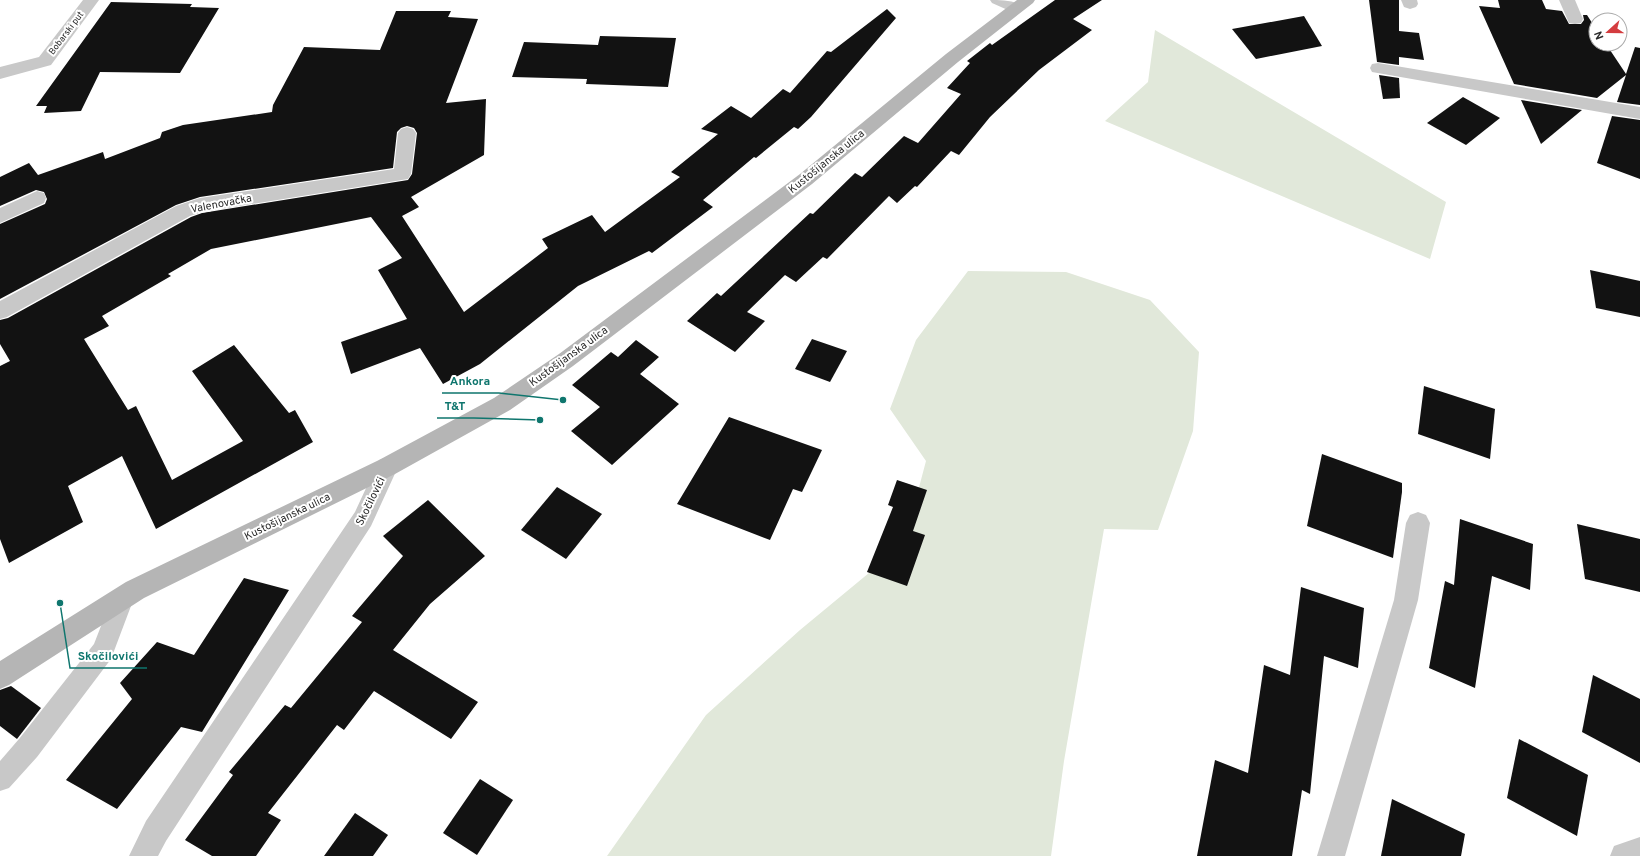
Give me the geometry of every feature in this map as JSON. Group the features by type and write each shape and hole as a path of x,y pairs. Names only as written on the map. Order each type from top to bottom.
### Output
{"street":[{"name":"Bobarski put","path":"0,73 45,61 91,0"},
{"path":"1567,0 1575,19"},
{"name":"Kustošijanska ulica","path":"0,676 135,590 387,467 502,404 566,360 806,178 1014,2"},
{"path":"0,63 16,69"},
{"path":"1378,68 1640,113"},
{"name":"Valenovačka","path":"0,311 189,208 208,203 402,174 407,133"},
{"path":"0,216 37,198"},
{"name":"Skočilovići","path":"143,856 156,831 363,520 387,467"},
{"path":"1331,856 1332,847 1406,600 1418,522"},
{"path":"1624,856 1640,852"}],"lane":[{"path":"0,779 28,748 103,651 123,598"}],"shaded area":[{"path":"1155,30 1446,202 1430,259 1105,121 1148,82"},
{"path":"968,271 1066,272 1150,300 1199,352 1193,431 1158,530 1104,529 1064,761 1051,856 607,856 706,715 800,630 904,544 926,461 890,409 916,340"}],"building":[{"path":"1055,0 1102,0 1073,19 1092,30 1039,70 990,117 959,155 951,151 917,187 915,186 897,203 889,196 827,259 823,257 796,282 785,275 747,312 765,321 735,352 687,321 717,293 721,296 810,213 813,214 855,173 862,177 904,136 918,143 961,94 947,88 970,63 967,61 990,43 992,45"},
{"path":"1369,0 1399,0 1399,31 1419,33 1424,60 1399,57 1399,65 1377,62"},
{"path":"1498,0 1542,0 1546,9 1562,11 1569,24 1581,24 1584,20 1583,15 1587,15 1588,52 1611,52 1626,74 1635,47 1640,48 1640,105 1617,102 1626,75 1597,98 1514,84 1479,6 1500,8"},
{"path":"111,2 192,4 190,7 219,8 180,73 100,72 81,111 44,113 47,106 36,106"},
{"path":"887,9 896,18 811,117 798,129 794,127 756,158 754,157 703,200 713,207 652,253 649,251 578,286 480,364 443,384 420,348 351,374 341,342 407,319 378,270 402,258 371,217 211,249 168,274 171,276 102,316 109,326 84,339 128,410 136,406 172,480 243,441 192,371 234,345 289,413 295,410 313,442 156,529 122,456 68,486 83,522 9,563 0,539 0,366 10,361 0,344 0,320 8,318 191,217 202,213 408,180 412,174 417,133 414,128 407,126 401,128 397,132 393,168 200,197 176,205 0,299 0,224 45,204 47,199 44,192 36,190 0,206 0,177 29,163 38,175 103,152 105,159 160,138 162,132 183,125 272,112 273,105 304,47 380,50 396,11 451,11 448,17 478,19 446,103 486,99 484,155 411,197 419,207 402,216 464,312 548,248 542,239 592,215 605,232 680,177 671,172 718,134 701,129 731,106 751,118 783,89 790,93 827,51 831,52"},
{"path":"1304,16 1322,46 1256,59 1232,29"},
{"path":"600,36 676,38 668,87 586,84 587,79 512,77 524,42 598,45"},
{"path":"1379,75 1399,78 1400,98 1383,99"},
{"path":"1463,97 1500,118 1466,145 1427,123"},
{"path":"1521,100 1582,110 1541,144"},
{"path":"1612,116 1640,120 1640,179 1597,163"},
{"path":"1590,270 1640,281 1640,317 1596,308"},
{"path":"812,339 847,351 830,382 795,369"},
{"path":"636,340 659,357 640,374 679,404 612,465 571,431 600,407 572,385 611,352 618,357"},
{"path":"1424,386 1495,409 1490,459 1418,434"},
{"path":"729,417 822,450 802,492 793,489 770,540 677,504"},
{"path":"1322,454 1402,483 1393,558 1307,526"},
{"path":"897,480 927,490 913,531 925,535 907,586 867,572 893,507 888,505"},
{"path":"557,487 602,514 566,559 521,530"},
{"path":"428,500 485,556 430,604 393,650 478,702 451,739 374,691 344,730 337,725 268,813 281,820 256,856 212,856 185,840 233,775 229,772 285,705 291,708 362,622 352,616 403,556 383,536"},
{"path":"1460,519 1533,544 1530,590 1492,576 1475,688 1429,668 1445,581 1454,585"},
{"path":"1577,524 1640,539 1640,592 1585,579"},
{"path":"244,578 289,590 202,732 181,727 117,809 66,780 132,699 120,683 157,642 194,655"},
{"path":"1301,587 1364,608 1358,668 1324,656 1310,794 1302,790 1292,856 1197,856 1215,760 1248,773 1264,665 1290,675"},
{"path":"1593,675 1640,699 1640,763 1582,732"},
{"path":"11,686 41,708 17,739 0,726 0,690"},
{"path":"1519,739 1588,775 1577,836 1507,798"},
{"path":"480,779 513,800 477,855 443,833"},
{"path":"1392,799 1465,834 1461,856 1381,856"},
{"path":"355,813 388,835 373,856 324,856"}],"place":[{"name":"Ankora","path":"563,400"},
{"name":"T&T","path":"540,420"},
{"name":"Skočilovići","path":"60,603"}]}
